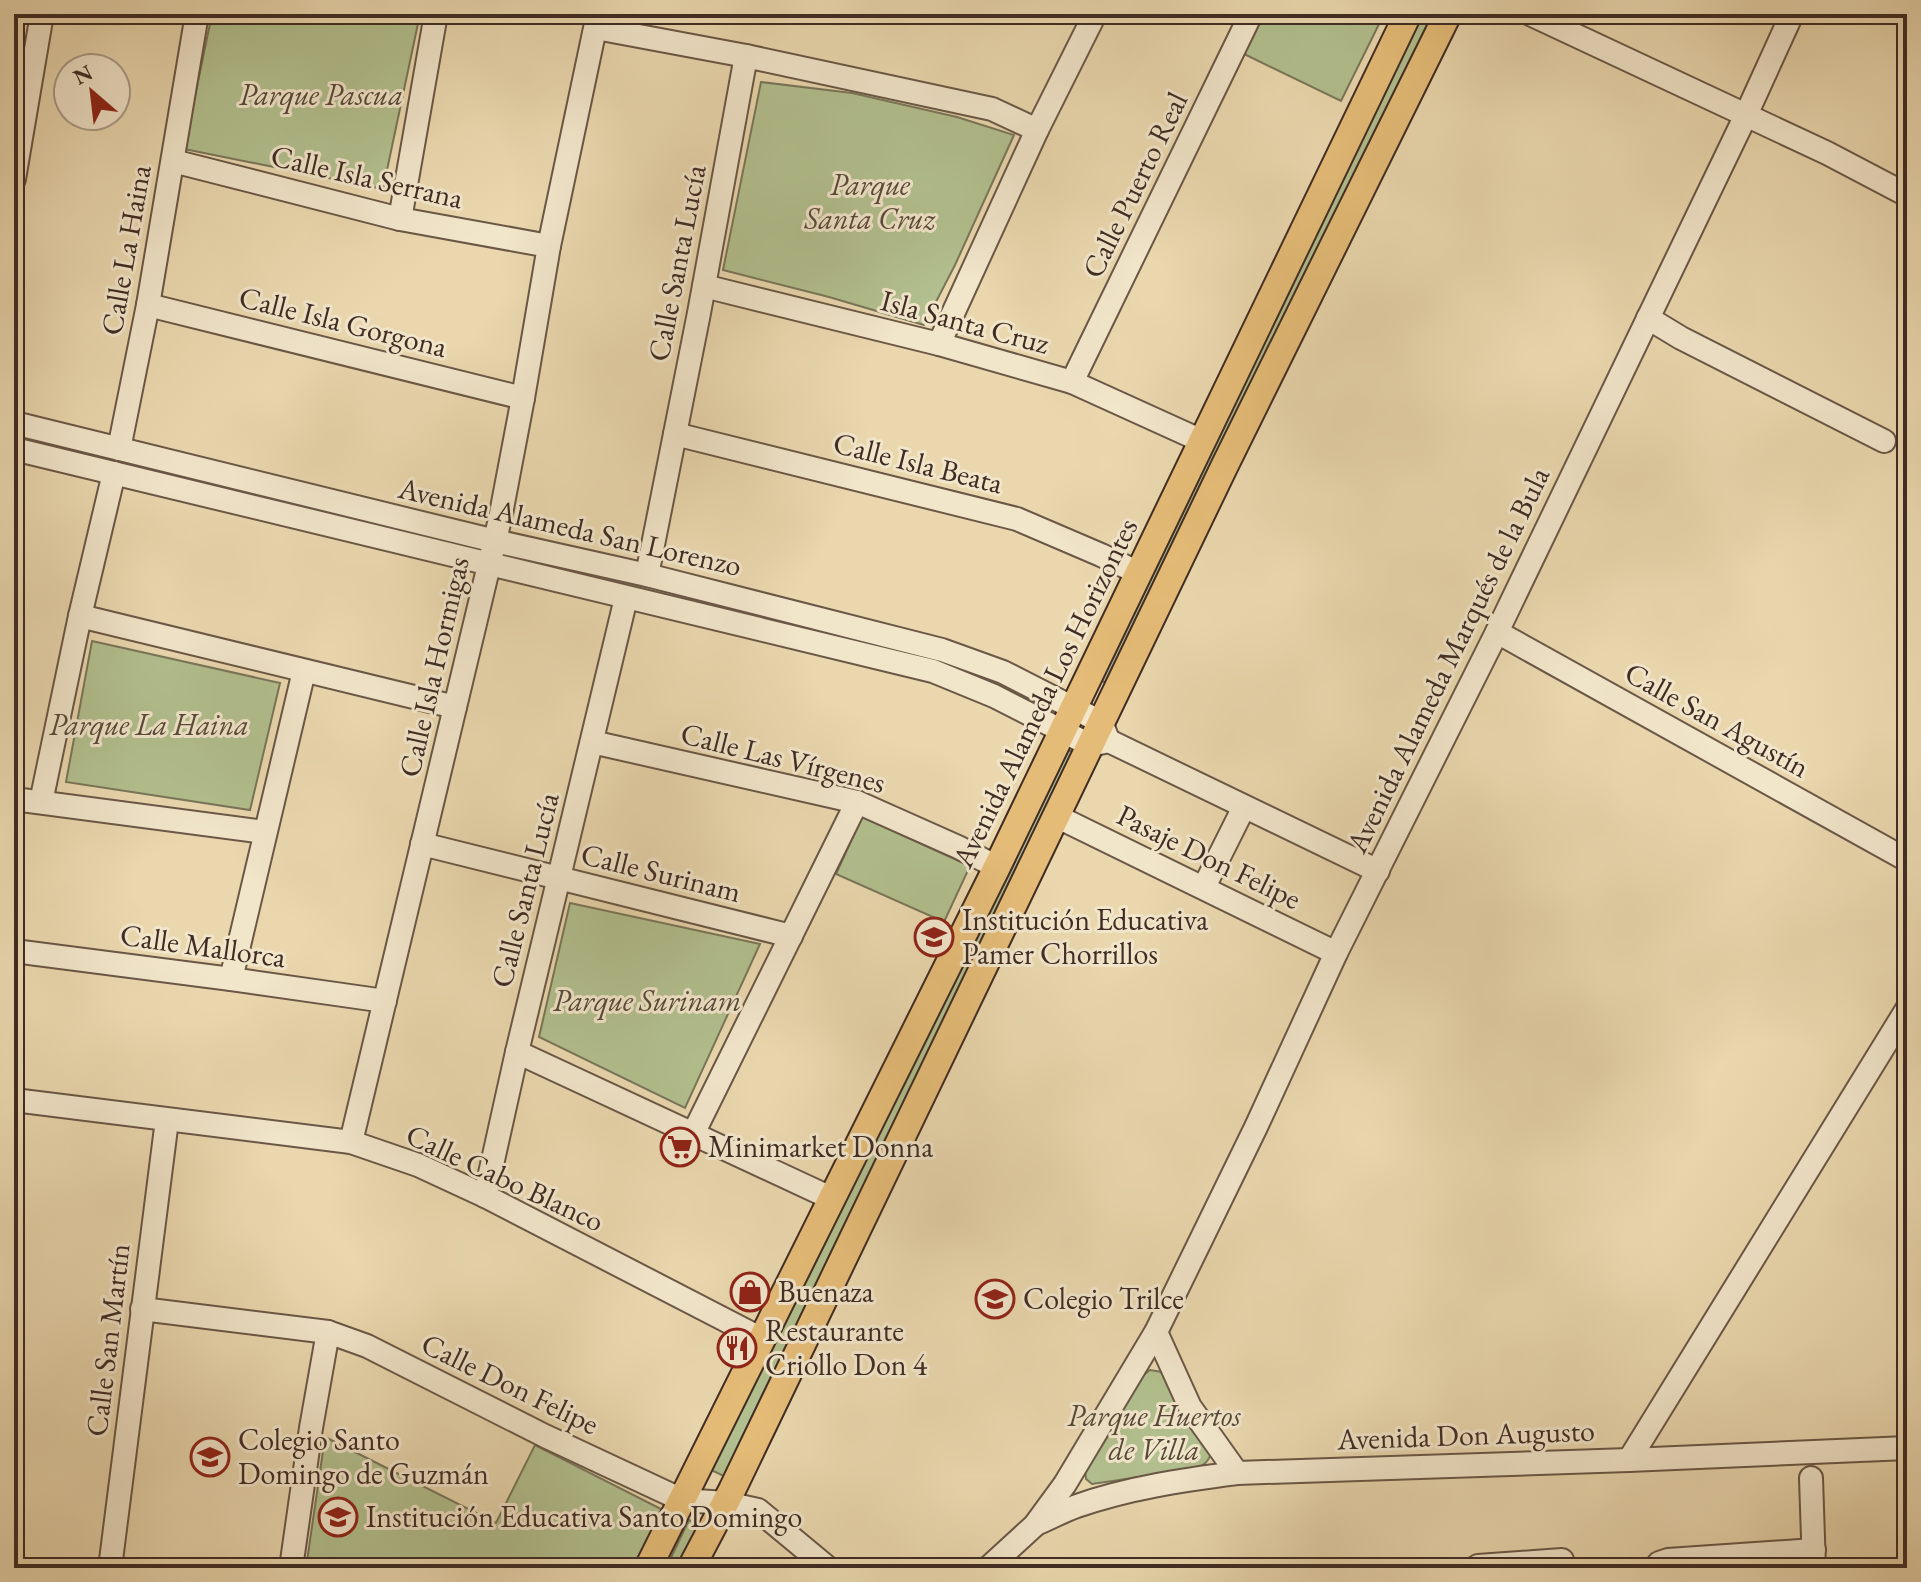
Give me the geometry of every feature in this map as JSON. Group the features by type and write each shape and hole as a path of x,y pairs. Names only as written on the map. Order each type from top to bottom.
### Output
{"main road":[{"name":"Avenida Alameda Los Horizontes","path":"648,1568 997,867 1408,14"},
{"name":"Avenida Alameda Los Horizontes","path":"691,1568 726,1503 1056,816 1100,736 1235,446 1448,14"}],"street":[{"path":"14,179 19,117 42,14"},
{"name":"Calle La Haina","path":"119,449 148,305 197,14"},
{"path":"400,219 436,14"},
{"path":"939,344 1037,130 1095,14"},
{"name":"Calle Puerto Real","path":"1072,382 1251,14"},
{"path":"1530,14 1827,153 1907,195"},
{"name":"Avenida Alameda Marqués de la Bula","path":"988,1568 1035,1525 1065,1484 1156,1332 1336,953 1497,632 1792,14"},
{"path":"597,21 992,109 1037,130"},
{"name":"Calle Isla Hormigas","path":"351,1142 495,541 549,246 597,21"},
{"name":"Calle Santa Lucía","path":"647,575 746,56"},
{"name":"Calle Isla Serrana","path":"173,161 400,219 549,246"},
{"name":"Isla Santa Cruz","path":"704,286 939,344 1072,382 1202,441"},
{"name":"Calle Isla Gorgona","path":"148,305 523,398"},
{"path":"1648,318 1681,338 1884,441"},
{"name":"Avenida Alameda San Lorenzo","path":"14,423 495,541 647,575 942,650 1003,672 1068,720"},
{"name":"Calle Isla Beata","path":"675,434 1017,519 1139,573"},
{"name":"Avenida Alameda San Lorenzo","path":"14,449 933,671 994,696 1068,720 1378,871"},
{"path":"41,802 114,473"},
{"name":"Calle Santa Lucía","path":"485,1196 626,598"},
{"path":"80,616 455,707"},
{"name":"Calle San Agustín","path":"1497,632 1907,860"},
{"path":"231,979 304,671"},
{"name":"Calle Las Vírgenes","path":"592,742 857,802 997,867"},
{"path":"14,799 265,832"},
{"path":"693,1134 857,802"},
{"path":"1204,887 1244,807"},
{"name":"Pasaje Don Felipe","path":"1056,816 1336,953"},
{"name":"Calle Surinam","path":"422,844 791,936"},
{"name":"Calle Mallorca","path":"14,951 385,1001"},
{"path":"1629,1460 1907,1009"},
{"path":"517,1052 833,1199"},
{"name":"Calle Cabo Blanco","path":"14,1100 351,1142 418,1165 485,1196 762,1339"},
{"name":"Calle San Martín","path":"110,1568 167,1120"},
{"name":"Calle Don Felipe","path":"142,1309 328,1332 367,1346 545,1436 682,1500 726,1503 758,1510 828,1568"},
{"path":"291,1568 328,1332"},
{"path":"1156,1332 1190,1407 1237,1473"},
{"name":"Avenida Don Augusto","path":"1035,1525 1108,1496 1237,1473 1907,1448"},
{"path":"1656,1568 1659,1563 1668,1560 1814,1559 1811,1478"},
{"path":"1475,1568 1562,1560 1557,1568"}],"green space":[{"name":"Parque Pascua","path":"212,14 420,14 383,189 184,149"},
{"path":"1264,14 1384,14 1341,101 1244,54"},
{"path":"1416,14 1435,17 1112,686 1096,678"},
{"name":"Parque Santa Cruz","path":"761,82 852,93 957,117 1014,135 924,325 723,270"},
{"path":"14,429 468,540 465,551 14,442"},
{"path":"520,552 926,648 1033,691 1029,699 925,655 516,564"},
{"name":"Parque La Haina","path":"92,641 280,683 250,810 66,782"},
{"path":"1062,747 1079,755 728,1478 711,1470"},
{"path":"862,817 970,866 944,922 836,874"},
{"name":"Parque Surinam","path":"570,903 760,944 685,1108 539,1037"},
{"name":"Parque Huertos de Villa","path":"1150,1370 1166,1376 1212,1451 1209,1458 1194,1469 1092,1484 1086,1479 1085,1469 1141,1377"},
{"path":"325,1437 496,1523 535,1445 665,1511 638,1568 306,1568"},
{"path":"689,1520 702,1526 682,1568 666,1568"},
{"path":"1800,1560 1807,1568 1672,1568"}],"place":[{"name":"Institución Educativa Pamer Chorrillos","path":"934,937"},
{"name":"Minimarket Donna","path":"680,1147"},
{"name":"Buenaza","path":"750,1292"},
{"name":"Colegio Trilce","path":"995,1299"},
{"name":"Restaurante Criollo Don 4","path":"737,1348"},
{"name":"Colegio Santo Domingo de Guzmán","path":"210,1457"},
{"name":"Institución Educativa Santo Domingo","path":"338,1517"}]}
